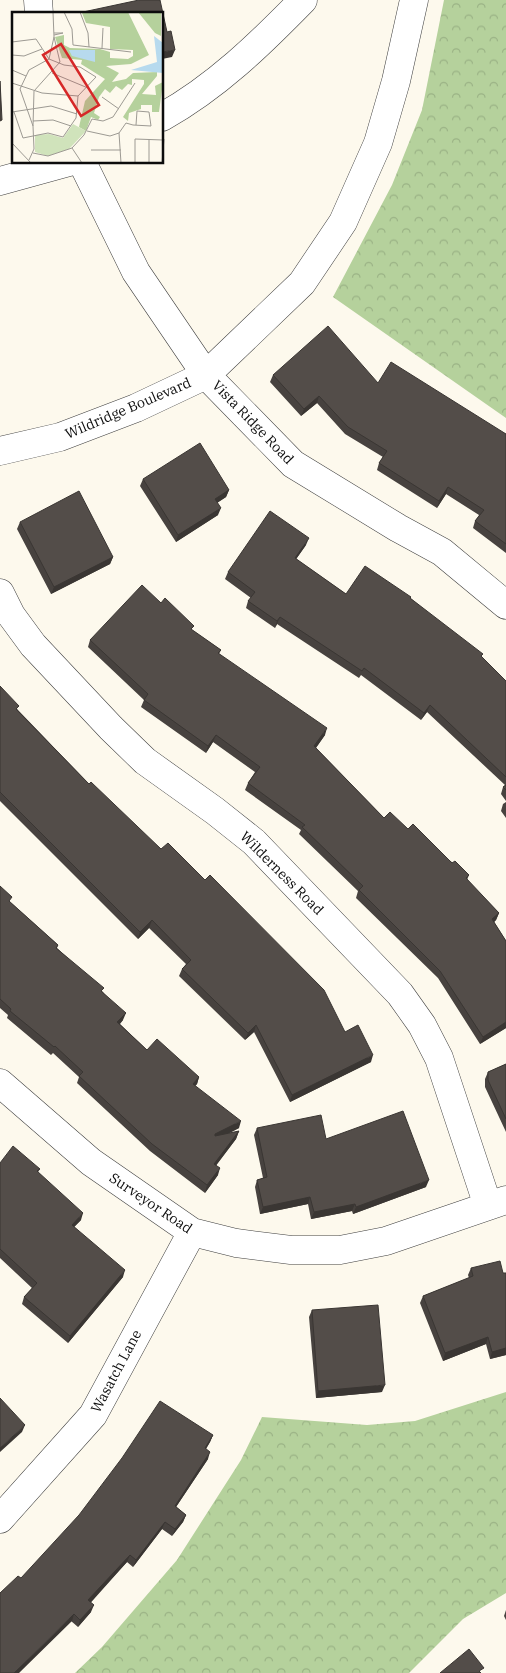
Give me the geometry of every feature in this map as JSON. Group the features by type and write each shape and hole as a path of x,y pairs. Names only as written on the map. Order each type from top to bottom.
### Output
{"street":[{"path":"164,116 195,99 258,46 303,0"},
{"name":"Wildridge Boulevard","path":"0,451 60,437 136,408 206,375 302,283 343,222 378,142 396,81 414,0"},
{"path":"0,181 62,164"},
{"name":"Vista Ridge Road","path":"83,164 136,272 206,375 293,464 442,552 506,605"},
{"name":"Wilderness Road","path":"0,593 11,615 33,644 111,728 146,761 254,842 400,994 422,1025 439,1058 497,1203"},
{"name":"Surveyor Road","path":"0,1083 90,1162 192,1232 236,1243 291,1250 340,1250 386,1241 497,1203"},
{"name":"Wasatch Lane","path":"0,1519 93,1415 192,1232"}],"green space":[{"path":"444,0 506,0 506,418 333,297 392,185 422,110"},
{"path":"506,1392 506,1593 463,1619 409,1673 75,1673 102,1647 177,1560 241,1460 262,1417 367,1425 415,1421"}],"building":[{"path":"139,0 160,0 163,12 83,12"},
{"path":"164,18 167,32 171,31 175,50 164,52"},
{"path":"0,81 2,120 0,121"},
{"path":"328,326 378,383 391,362 506,434 506,544 475,521 484,510 448,487 439,501 379,463 387,451 348,427 319,396 304,409 273,375"},
{"path":"200,443 229,490 215,499 221,508 178,535 143,479"},
{"path":"79,491 113,557 54,587 20,522"},
{"path":"270,511 309,538 295,558 346,594 365,566 411,597 483,654 481,656 506,681 506,777 430,705 424,713 364,668 362,671 280,617 277,621 248,601 255,592 228,572"},
{"path":"142,585 161,603 165,598 194,626 191,629 221,650 218,653 327,728 314,746 384,818 390,812 408,829 413,824 452,863 455,861 469,875 466,878 499,913 492,919 506,941 506,1022 483,1037 440,971 359,890 363,886 302,827 305,825 248,783 260,767 216,735 208,746 144,700 148,694 90,640"},
{"path":"0,686 19,706 16,709 89,784 91,782 161,849 168,843 205,880 210,875 324,990 345,1032 358,1025 373,1055 292,1095 256,1025 248,1033 182,969 191,960 152,920 140,932 0,792"},
{"path":"0,886 12,897 9,901 58,945 56,948 104,988 101,991 126,1013 117,1022 147,1050 157,1039 199,1077 193,1084 241,1121 215,1134 215,1136 239,1131 214,1164 220,1168 207,1185 152,1144 79,1076 83,1072 55,1046 10,1011 11,1009 0,999"},
{"path":"506,1064 506,1119 488,1080 488,1072"},
{"path":"403,1111 429,1180 356,1207 355,1204 314,1212 310,1197 263,1207 257,1180 267,1177 257,1128 321,1115 326,1139"},
{"path":"13,1146 40,1169 37,1171 83,1213 72,1225 125,1270 70,1336 24,1297 37,1283 0,1249 0,1163"},
{"path":"500,1261 503,1273 506,1273 506,1348 492,1352 488,1337 445,1353 423,1296 473,1276 471,1268"},
{"path":"378,1305 385,1385 318,1391 312,1310"},
{"path":"0,1398 25,1425 0,1448"},
{"path":"160,1401 213,1435 205,1448 210,1452 175,1506 186,1515 175,1529 165,1522 136,1560 130,1555 88,1600 94,1605 80,1620 74,1614 14,1673 0,1673 0,1593 18,1576 21,1578 79,1515 122,1458"},
{"path":"469,1649 484,1668 479,1671 481,1673 440,1673"}]}
